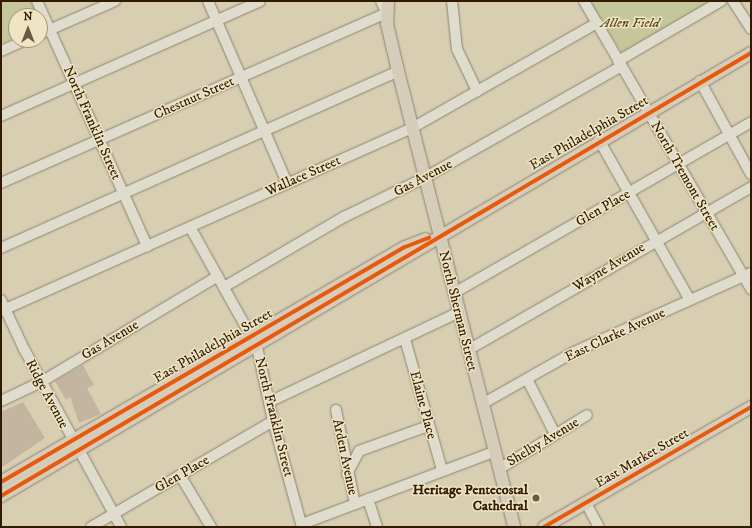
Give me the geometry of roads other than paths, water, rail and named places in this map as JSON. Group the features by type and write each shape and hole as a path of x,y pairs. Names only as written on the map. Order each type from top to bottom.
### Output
{"main road":[{"name":"North Sherman Street","path":"388,1 387,13 398,71 458,312 514,527"},
{"name":"East Philadelphia Street","path":"1,496 76,446 255,342 405,247 439,234 751,52"},
{"name":"East Market Street","path":"549,526 751,407"},
{"name":"East Philadelphia Street","path":"1,482 76,446"}],"street":[{"name":"North Franklin Street","path":"38,1 147,246"},
{"path":"50,30 115,1"},
{"path":"208,1 287,183"},
{"path":"1,116 260,1"},
{"path":"381,1 387,13"},
{"path":"452,1 458,49 477,91"},
{"name":"North Tremont Street","path":"584,1 678,164 747,275 751,289"},
{"name":"Gas Avenue","path":"224,288 344,217 424,178 620,64 720,1"},
{"path":"733,1 751,29"},
{"name":"Chestnut Street","path":"1,183 387,13"},
{"name":"Wallace Street","path":"2,307 147,246 412,128 596,23"},
{"path":"1,248 398,71"},
{"path":"700,81 751,174"},
{"name":"Glen Place","path":"454,293 751,122"},
{"path":"599,140 690,300"},
{"name":"Wayne Avenue","path":"468,350 655,240 751,187"},
{"name":"North Franklin Street","path":"190,227 255,342 268,402 302,525"},
{"name":"East Clarke Avenue","path":"482,404 574,352 747,275"},
{"name":"Gas Avenue","path":"1,402 41,382 218,276"},
{"name":"Ridge Avenue","path":"2,307 41,382 121,527"},
{"path":"268,402 406,339 458,312"},
{"name":"Elaine Place","path":"406,339 428,426 442,470"},
{"path":"527,379 555,434"},
{"name":"Arden Avenue","path":"336,410 347,474 355,504"},
{"name":"Shelby Avenue","path":"499,469 587,415"},
{"name":"Glen Place","path":"91,527 273,421"},
{"path":"347,474 359,451 428,426"},
{"path":"302,525 442,470 494,452"},
{"path":"180,475 211,527"},
{"path":"368,499 377,527"},
{"path":"586,503 599,527"}],"place":[{"name":"Heritage Pentecostal Cathedral","path":"536,498"}],"park label":[{"name":"Allen Field","path":"630,23"}]}
